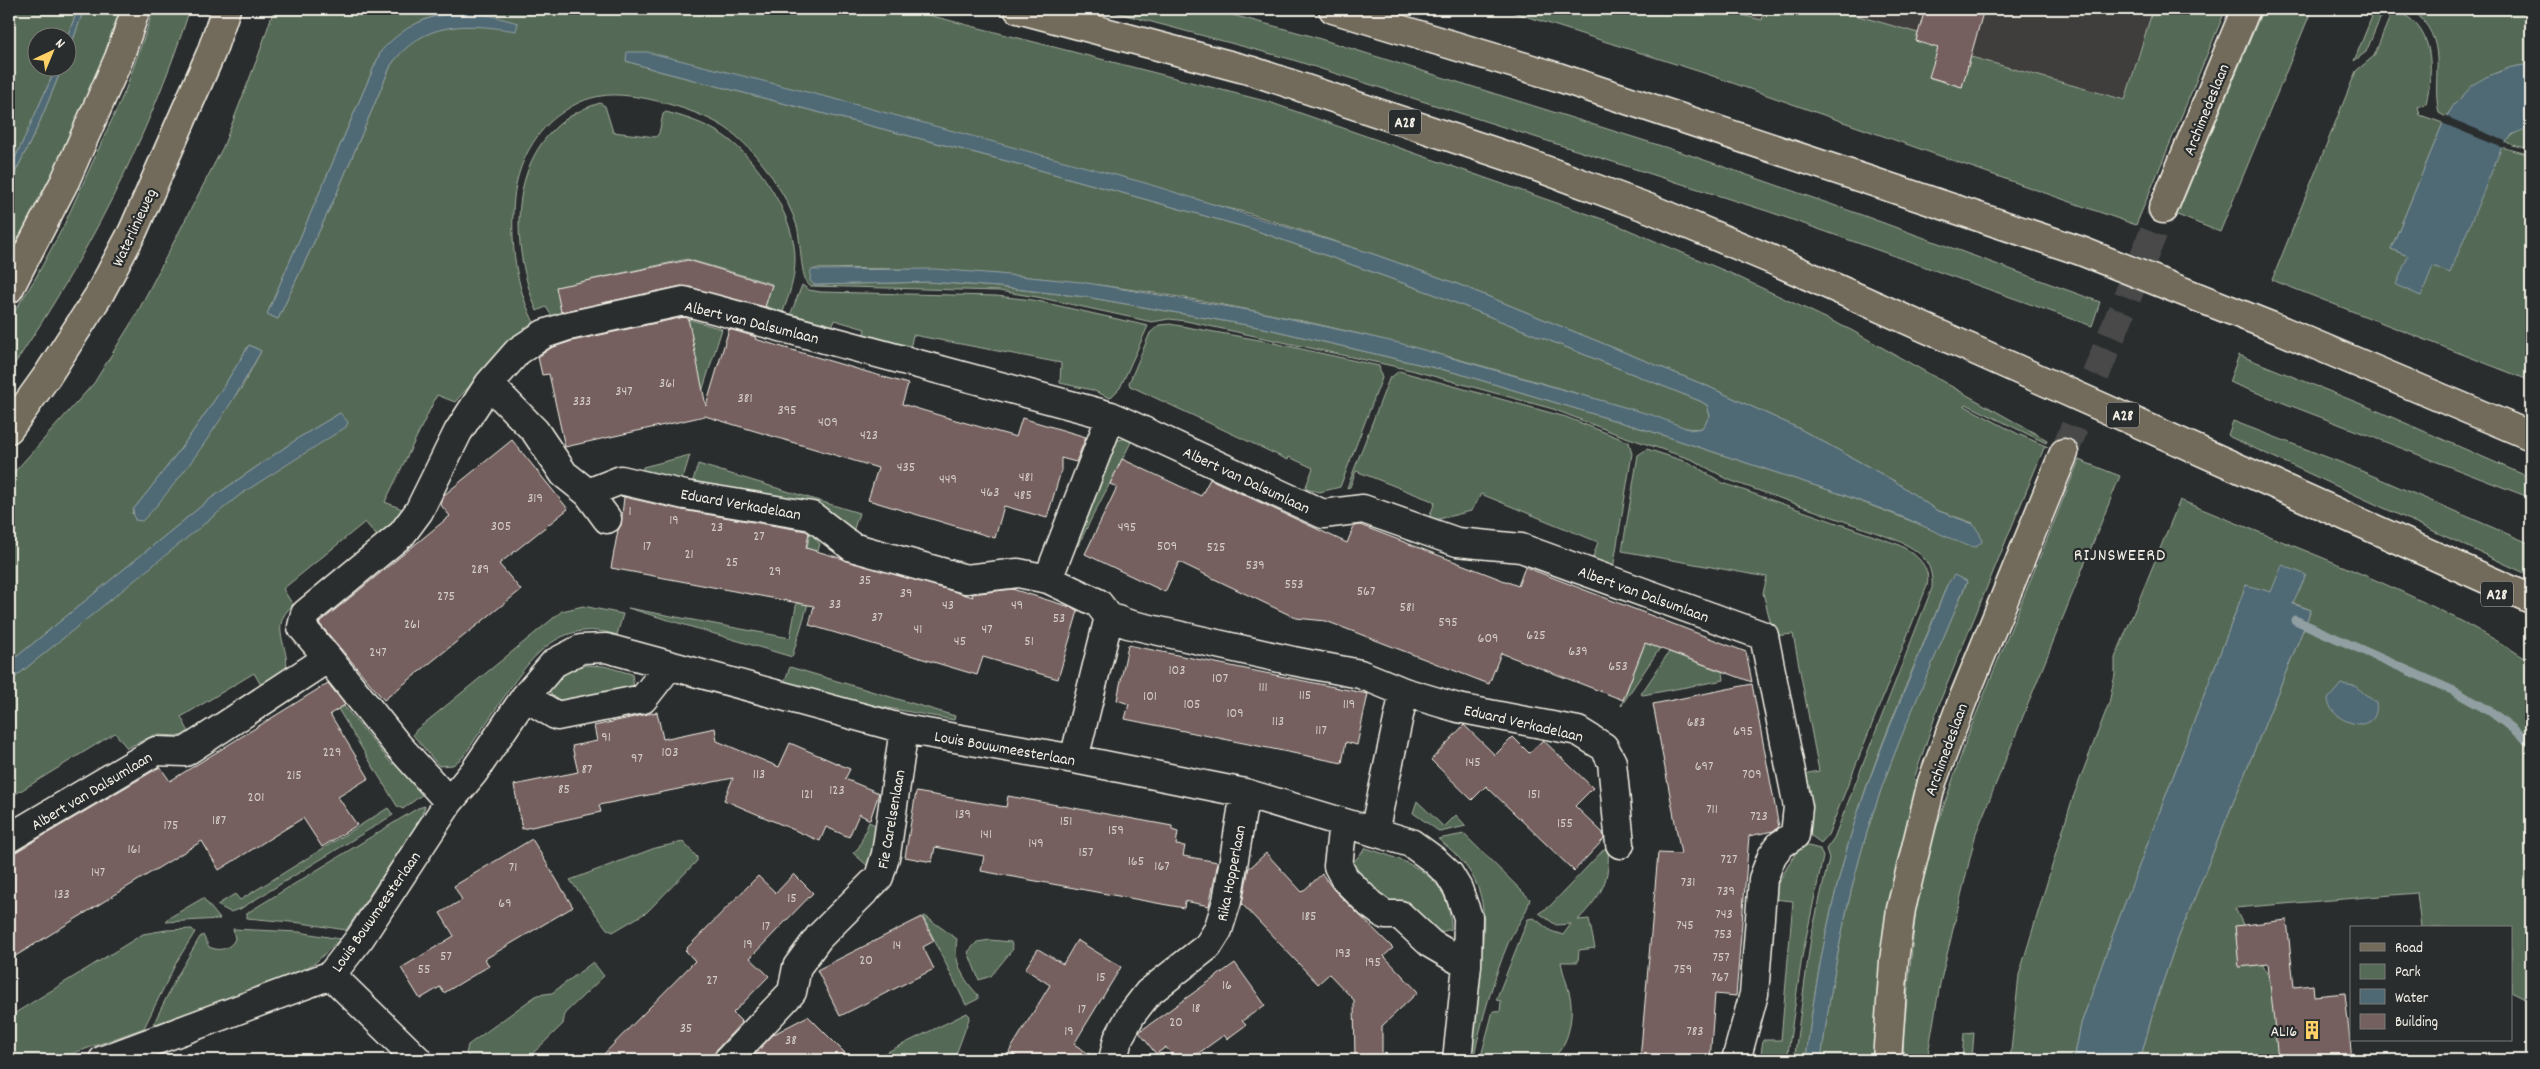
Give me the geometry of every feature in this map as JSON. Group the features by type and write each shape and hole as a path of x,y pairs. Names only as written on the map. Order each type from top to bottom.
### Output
{"main road":[{"path":"9,289 65,182 119,58 136,9"},
{"name":"Waterlinieweg","path":"9,429 47,376 99,295 128,239 179,129 211,53 226,9"},
{"name":"A28","path":"1018,9 1252,71 1510,158 1651,209 1791,268 2531,599"},
{"path":"1333,9 1558,77 2081,251 2283,331 2531,436"},
{"name":"Archimedeslaan","path":"2163,209 2246,9"},
{"name":"Archimedeslaan","path":"1887,1060 1894,961 1901,910 1932,782 1962,702 2064,453"},
{"name":"A28","path":"2463,568 2531,620"}],"street":[{"name":"Albert van Dalsumlaan","path":"449,802 395,742 302,627 305,614 402,534 419,511 458,432 489,384 518,351 544,334 568,326 684,301 1111,416 1323,514 1334,515 1363,509 1457,542 1521,548 1764,636 1798,808 1798,823 1795,834 1780,846 1772,856 1763,879 1754,994 1736,1060"},
{"path":"489,384 535,431 564,474 588,493 607,519"},
{"path":"1048,579 1111,416"},
{"name":"Eduard Verkadelaan","path":"588,493 621,480 685,494 812,516 852,547 966,579 1018,573 1048,579 1098,604 1109,617 1293,661 1360,674 1404,692 1458,708 1578,731 1593,738 1604,747 1612,762 1620,844"},
{"path":"1074,759 1109,617"},
{"name":"Louis Bouwmeesterlaan","path":"103,1060 331,975 360,938 449,802 474,772 524,697 554,663 580,649 606,648 904,729 1074,759 1245,793 1410,843 1434,860 1449,874 1458,889 1468,917 1467,965 1457,1060"},
{"name":"Albert van Dalsumlaan","path":"9,838 156,750 185,752 328,658"},
{"path":"524,697 557,716 643,699 669,666"},
{"path":"1374,832 1404,692"},
{"name":"Fie Carelsenlaan","path":"728,1060 792,992 796,967 819,937 879,877 886,854 904,729"},
{"name":"Rika Hopperlaan","path":"1113,1060 1118,1039 1131,1015 1148,993 1208,946 1218,930 1227,901 1245,793"},
{"path":"1343,823 1338,866 1346,878 1370,904 1385,915 1400,915 1431,944 1467,965"},
{"path":"331,975 418,1060"}],"shaded area":[{"path":"1619,9 2175,9 2115,165"}],"green space":[{"path":"9,9 78,9 71,28 28,28 28,78 51,78 9,172"},
{"path":"84,9 121,9 98,73 71,136 42,197 9,256 9,185 38,126 58,78 78,78 77,28"},
{"path":"154,9 190,9 155,105 113,197 89,242 37,330 9,372 9,320 35,279 63,227 125,91"},
{"path":"274,9 905,9 1269,102 1608,221 1730,273 1851,330 2047,440 2046,443 1966,404 1965,406 2018,434 2048,447 2044,448 1941,699 1914,779 1920,781 1902,850 1888,919 1878,989 1873,1060 1821,1060 1841,935 1855,874 1883,784 1967,582 1947,585 1867,786 1848,845 1825,936 1806,1060 1794,1060 1811,937 1829,858 1826,849 1834,838 1932,588 1930,570 1927,563 1917,552 1894,539 1729,480 1693,460 1617,434 1553,409 1411,370 1186,321 1169,319 1152,322 1037,297 999,291 810,286 804,276 797,226 791,210 783,194 750,149 730,131 703,116 668,104 631,96 601,96 576,104 544,128 529,149 523,161 516,186 513,231 519,280 523,296 536,326 509,343 455,402 437,395 385,502 402,509 399,519 379,535 376,535 365,522 283,589 293,605 285,613 281,629 286,654 286,672 262,687 254,673 181,717 190,734 182,736 154,735 127,748 115,733 9,798 9,682 207,520 241,494 302,453 340,413 300,437 210,499 9,663 9,478 94,383 136,315 223,147 259,54","holes":["473,11 479,26 452,27 429,33 409,45 391,65 336,195 278,319 267,314 381,51 402,33 422,21 445,14","626,61 1248,213 1373,254 1455,283 1707,386 1800,429 1896,482 1936,510 1973,523 1929,528 1844,495 1650,431 1457,373 1264,328 1086,297 998,287 929,282 815,285 814,269 887,269 961,272 1107,286 1252,310 1396,343 1637,411 1686,428 1702,428 1710,416 1707,405 1700,401 1431,293 1252,229 1018,164","249,345 261,351 241,389 132,514 133,510 223,388"]},
{"path":"1103,9 1210,9 1308,35 1690,155 2100,302 2092,326 1770,212 1290,59"},
{"path":"1503,9 1718,9 1762,20 1765,9 1834,9 1918,33 1916,41 1938,48 1930,78 1962,87 1971,57 2125,100 2153,9 2226,9 2136,225 1707,74"},
{"path":"2263,9 2312,9 2220,232 2177,215"},
{"path":"2375,9 2384,9 2366,52 2354,61"},
{"path":"2393,9 2407,16 2417,25 2424,36 2428,48 2430,61 2429,90 2426,104 2418,107 2420,115 2443,123 2391,249 2433,266 2501,147 2531,155 2531,381 2272,280 2356,71 2374,56"},
{"path":"2411,9 2531,9 2531,64 2504,70 2482,80 2454,105 2446,117 2439,113 2436,46 2424,21"},
{"path":"600,103 605,106 613,132 656,137 659,133 663,114 666,112 692,120 717,131 732,142 755,165 775,195 790,228 794,244 794,274 783,312 765,306 772,284 687,259 557,287 562,313 553,318 546,307 537,311 527,282 521,251 519,220 522,189 531,161 547,136 570,117"},
{"path":"2531,127 2531,149 2512,145 2505,141 2521,129"},
{"path":"802,285 809,290 821,292 996,296 1033,300 1148,326 1120,388 1110,398 1092,390 1060,383 1061,363 913,335 910,349 863,336 865,329 834,320 832,330 789,318"},
{"path":"688,319 722,329 694,417 693,343"},
{"path":"1170,324 1265,341 1379,366 1382,378 1340,487 1320,492 1305,489 1313,468 1289,457 1288,460 1130,386 1129,383 1150,333 1159,325"},
{"path":"2239,355 2371,408 2531,478 2531,498 2229,382"},
{"path":"1399,371 1566,417 1629,442 1632,454 1613,569 1592,560 1598,542 1481,494 1471,511 1431,521 1429,518 1435,502 1356,471 1350,487 1347,488 1389,379"},
{"path":"2233,421 2350,466 2531,544 2531,576 2230,437 2228,435"},
{"path":"1128,438 1131,442 1078,546 1076,545 1112,447 1118,440"},
{"path":"1647,449 1690,463 1723,483 1897,544 1915,555 1927,572 1927,586 1828,835 1821,843 1806,832 1803,774 1819,771 1793,634 1774,636 1763,593 1767,577 1622,551 1638,455"},
{"path":"690,455 681,484 641,477 643,467"},
{"path":"2079,460 2120,476 1976,833 1940,984 1927,1060 1903,1060 1904,1029 1916,908 1927,855 1969,732"},
{"path":"698,464 859,513 853,532 691,487"},
{"path":"2180,500 2360,573 2404,593 2490,637 2531,662 2531,1002 2512,992 2512,926 2421,926 2417,893 2235,908 2275,990 2282,1060 2140,1060 2155,1005 2175,946 2311,610 2246,585 2112,937 2081,1024 2074,1060 2010,1060 2019,975 2072,800 2109,703 2115,675 2115,658"},
{"path":"810,532 820,544 811,574 814,584 792,657 628,608 790,638"},
{"path":"583,606 623,614 617,635 597,631 578,632 548,645 535,656 513,684 463,757 453,765 439,766 413,735 415,731 562,611"},
{"path":"1645,643 1660,648 1621,706"},
{"path":"1669,652 1723,672 1724,680 1641,694"},
{"path":"585,665 604,666 632,674 634,688 559,705 549,691 564,674"},
{"path":"790,667 955,716 954,720 877,706 784,683"},
{"path":"344,706 392,764 396,762 422,792 423,794 403,809 397,806 338,709"},
{"path":"1417,801 1444,827 1456,815 1466,826 1440,832 1413,813"},
{"path":"425,806 420,820 346,930 301,923 247,918 247,913 418,808"},
{"path":"388,808 393,815 240,909 230,912 217,905 235,894 240,900"},
{"path":"869,822 877,826 870,868 853,853 859,847"},
{"path":"1464,834 1530,899 1509,941 1498,970 1473,1060 1470,1060 1483,944 1483,906 1470,872 1457,856 1438,839"},
{"path":"683,842 697,857 697,861 647,912 613,932 607,929 570,880 655,848"},
{"path":"1801,844 1820,849 1823,857 1802,957 1787,1060 1760,1060 1763,1040 1781,1040 1793,901 1774,899 1775,888"},
{"path":"1608,845 1608,869 1603,886 1594,902 1578,920 1589,919 1595,948 1579,950 1578,962 1561,962 1571,1004 1570,1023 1565,1042 1554,1056 1546,1060 1522,1062 1480,1060 1493,1011 1500,1012 1501,1001 1496,1000 1528,919 1534,918 1551,931 1563,935 1571,924 1556,925 1539,913 1550,906"},
{"path":"1366,848 1412,865 1425,873 1444,895 1449,910 1451,929 1434,934 1382,901 1349,867"},
{"path":"203,898 220,919 166,922 167,919"},
{"path":"925,916 957,939 956,955 960,970 978,995 978,999 966,1005 923,917"},
{"path":"192,929 195,932 177,961 144,1028 55,1060 9,1060 9,1017 143,934 166,930"},
{"path":"233,929 299,932 340,939 315,963 287,978 153,1025 176,978 200,937 203,935 209,947 224,949 235,939"},
{"path":"990,940 1011,942 1013,949 991,976 979,980 968,952 977,942"},
{"path":"593,962 604,976 565,1013 563,1024 526,1060 473,1060 466,1054 468,1045 537,995 552,993"},
{"path":"967,1013 970,1016 954,1060 880,1060 881,1055"},
{"path":"1974,1032 1972,1060 1962,1060 1964,1033"}],"water":[{"path":"78,9 84,9 77,28 71,28"},
{"path":"473,11 518,23 516,31 463,26 447,28 432,32 404,50 391,65 336,195 278,319 267,314 381,51 401,33 422,21 446,14"},
{"path":"627,52 647,52 835,99 1145,183 1373,254 1455,283 1707,386 1800,429 1896,482 1936,510 1973,524 1980,534 1982,542 1976,547 1965,545 1903,517 1844,495 1650,431 1457,373 1264,328 1086,297 998,287 929,282 815,285 810,281 811,270 935,269 1081,282 1259,312 1399,343 1652,415 1691,430 1702,428 1710,416 1707,405 1700,401 1431,293 1252,229 1018,164 659,71 626,61"},
{"path":"2531,64 2531,127 2513,134 2503,144 2450,273 2433,266 2421,296 2396,285 2408,256 2391,249 2443,123 2453,106 2474,84 2486,77 2512,67"},
{"path":"51,78 58,78 38,126 9,185 9,172"},
{"path":"249,345 261,351 221,418 199,451 155,508 142,521 135,520 133,510 223,388"},
{"path":"340,413 348,422 346,427 241,494 9,682 9,663 210,499 300,437"},
{"path":"2282,565 2306,575 2293,604 2311,610 2175,946 2155,1005 2140,1060 2074,1060 2081,1024 2112,937 2246,585 2271,592"},
{"path":"1954,575 1967,581 1894,754 1873,813 1855,874 1841,935 1821,1060 1806,1060 1825,936 1857,815 1878,757 1947,585"},
{"path":"2341,684 2355,686 2376,703 2375,714 2371,721 2364,724 2355,724 2337,715 2331,708 2328,699"}],"pier":[{"path":"2445,116 2505,141 2503,148 2442,123"}],"building":[{"path":"1925,9 1984,9 1962,87 1929,77 1938,48 1916,41"},
{"path":"688,260 772,285 765,307 681,286 561,312 556,287"},
{"path":"684,317 688,318 706,406 729,329 756,337 755,339 908,384 902,404 1016,437 1022,418 1086,437 1076,462 1061,458 1061,471 1047,518 1004,506 995,538 868,500 878,468 705,416 565,447 549,374 542,375 538,357 551,348 572,341"},
{"path":"512,440 568,509 499,564 521,590 384,700 319,623 450,516 440,504 444,495"},
{"path":"1122,459 1201,496 1210,479 1347,543 1354,526 1360,525 1518,586 1525,567 1746,652 1752,682 1645,643 1623,700 1501,653 1489,684 1326,621 1296,618 1179,562 1165,592 1085,554 1117,487 1110,484"},
{"path":"624,497 682,510 806,531 809,533 806,548 973,597 972,594 1012,589 1070,607 1078,611 1058,679 983,657 977,675 809,625 814,606 611,568 618,530 621,525"},
{"path":"1128,645 1368,694 1357,745 1346,742 1342,763 1125,719 1129,704 1117,700"},
{"path":"328,683 345,705 330,714 369,778 338,797 357,825 322,847 303,818 219,870 202,841 9,960 9,856 160,767 170,781"},
{"path":"1752,684 1779,827 1773,831 1749,836 1736,996 1715,994 1710,1060 1640,1060 1658,853 1681,854 1653,704"},
{"path":"657,712 663,739 715,728 717,741 779,767 790,743 850,769 845,779 879,793 870,820 859,814 849,837 826,827 820,841 724,800 733,778 599,805 601,812 522,829 514,785 578,772 572,746 597,741 594,726"},
{"path":"1464,725 1495,755 1513,737 1529,753 1543,740 1593,788 1575,806 1603,833 1604,839 1574,871 1486,786 1472,800 1431,760"},
{"path":"916,792 1006,807 1008,796 1172,826 1172,830 1178,832 1176,845 1185,846 1183,856 1218,862 1209,906 1185,901 1184,908 981,871 984,856 935,847 932,862 905,857"},
{"path":"532,839 573,907 485,959 489,966 444,993 440,987 420,999 401,968 454,936 440,913 462,900 454,886"},
{"path":"1266,853 1302,892 1322,874 1334,890 1393,948 1384,956 1418,992 1382,1026 1382,1060 1355,1060 1354,1000 1329,974 1318,984 1242,904 1249,867"},
{"path":"794,874 813,893 750,958 769,976 733,1013 742,1022 717,1049 713,1060 598,1060 695,961 685,950 758,876 776,893"},
{"path":"922,917 934,941 923,947 934,969 840,1016 817,970"},
{"name":"AL16","path":"2287,920 2294,987 2313,985 2314,996 2345,993 2352,1060 2278,1060 2268,964 2239,967 2235,926"},
{"path":"1077,940 1121,967 1074,1044 1098,1060 1023,1060 1009,1052 1050,985 1025,969 1038,949 1063,964"},
{"path":"1235,963 1265,1005 1242,1021 1246,1025 1227,1039 1224,1035 1189,1060 1176,1060 1166,1047 1156,1054 1139,1032"},
{"path":"808,1016 852,1060 749,1060 774,1034"}],"waterway":[{"path":"2295,620 2454,691 2490,711 2531,743"}],"tunnel":[{"path":"2064,453 2163,209"}],"place":[{"name":"AL16","path":"2312,1030"}],"district":[{"name":"RIJNSWEERD","path":"2120,554"}]}
